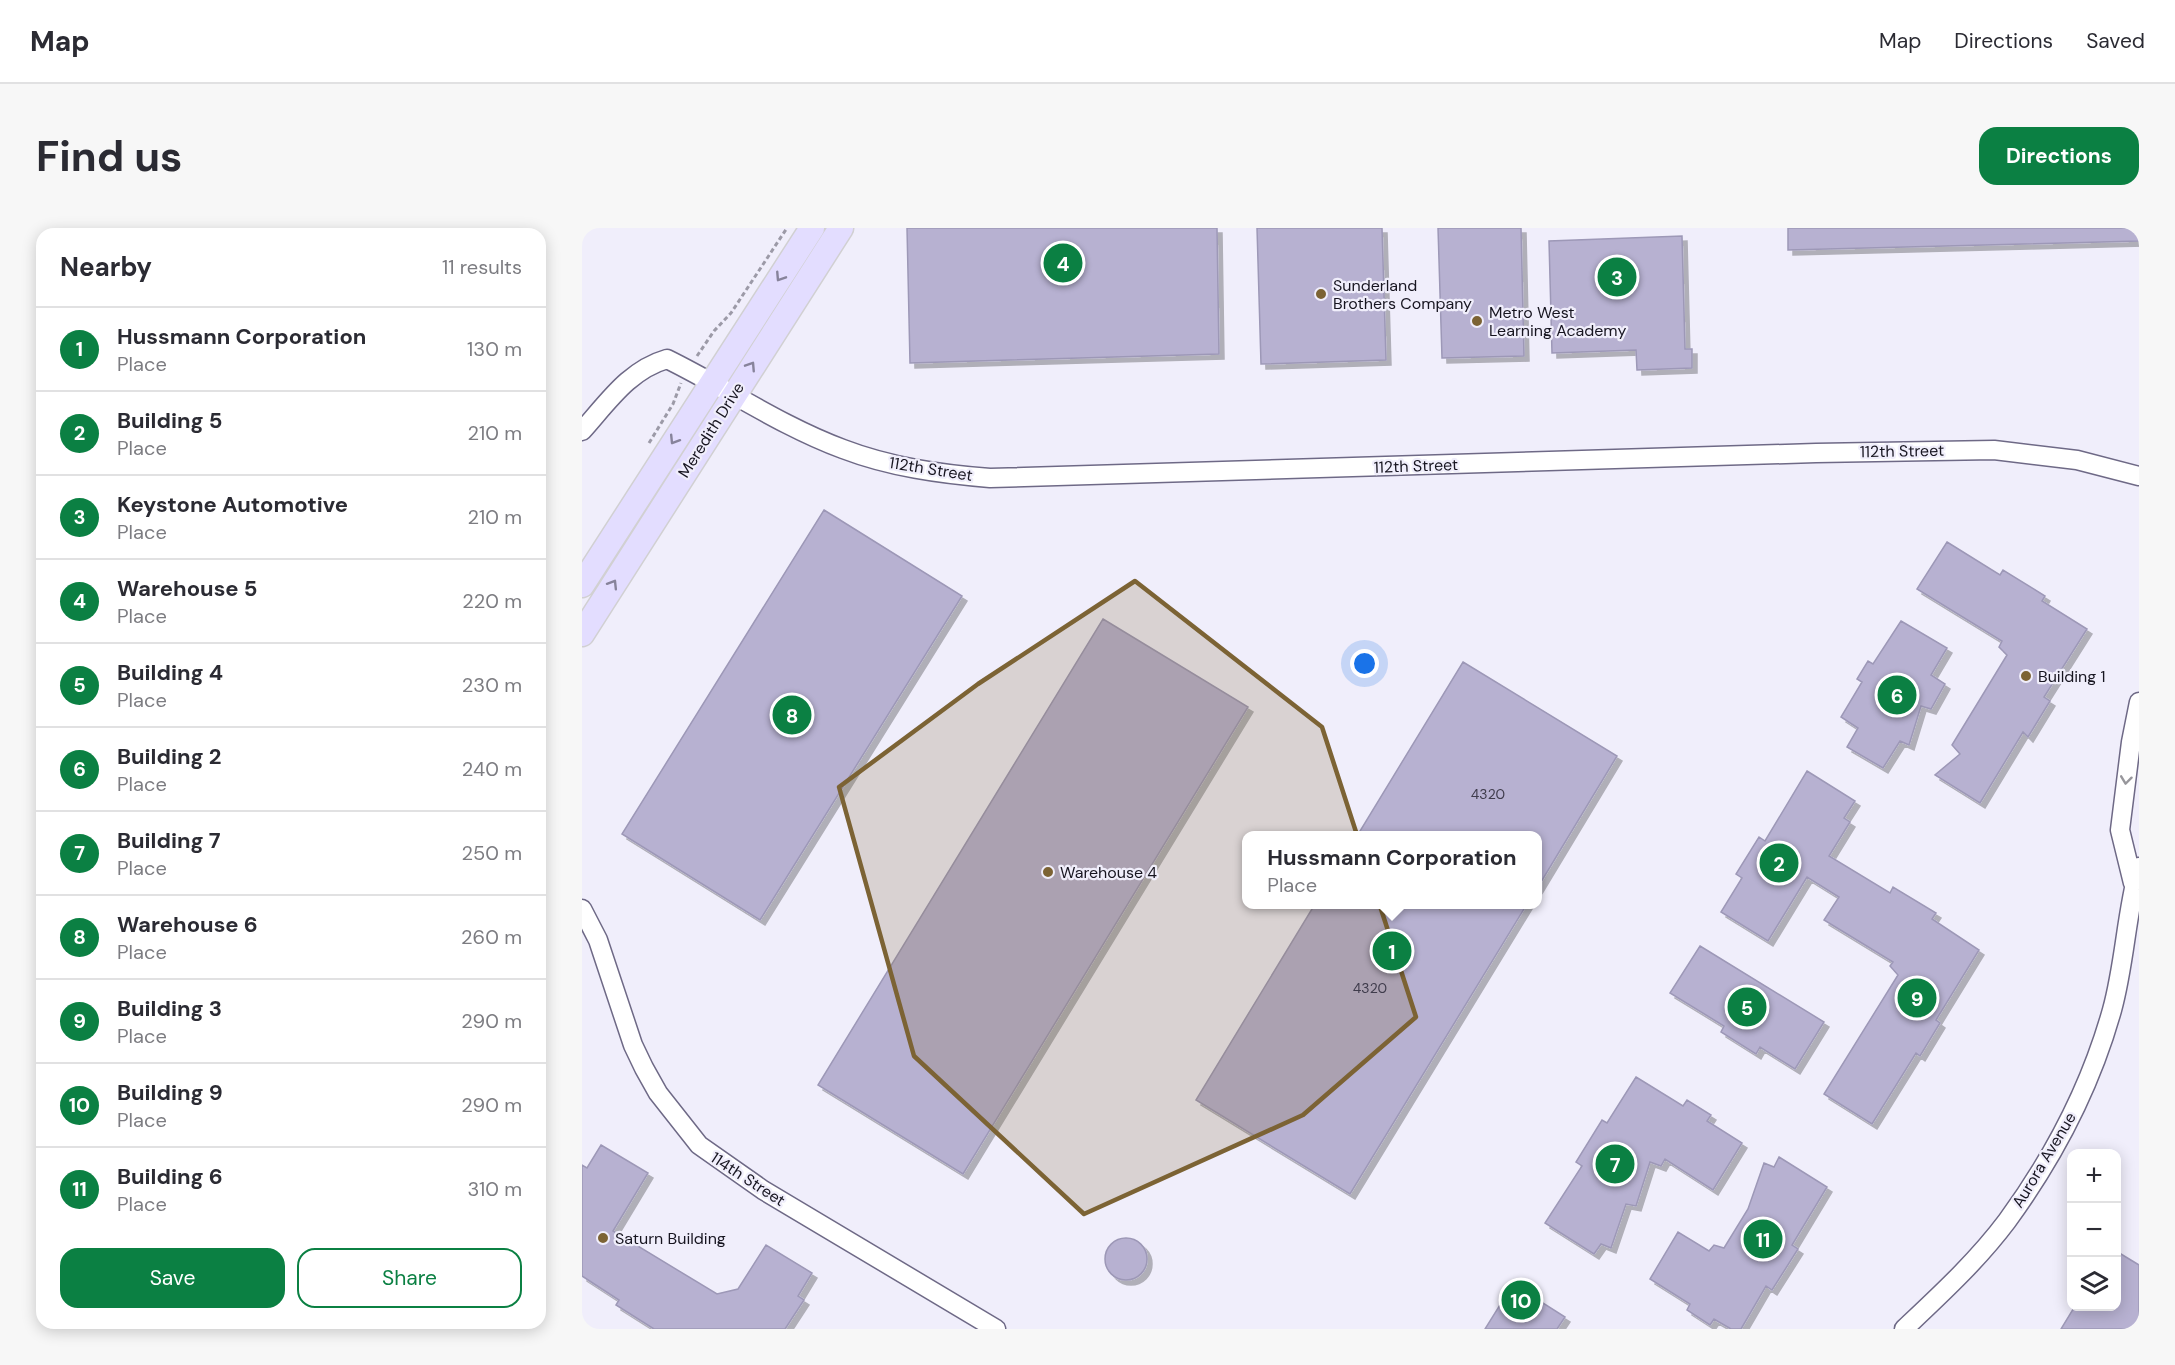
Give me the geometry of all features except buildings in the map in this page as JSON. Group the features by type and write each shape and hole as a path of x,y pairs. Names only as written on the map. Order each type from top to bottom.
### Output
{"main road":[{"name":"Meredith Drive","path":"582,585 711,381 812,228"},
{"name":"Meredith Drive","path":"582,634 841,228"}],"street":[{"name":"112th Street","path":"582,430 633,375 648,365 667,359 798,430 844,449 901,466 940,474 990,478 1804,453 1994,450 2077,460 2139,476"},
{"name":"Aurora Avenue","path":"2134,885 2120,830 2131,742 2139,702"},
{"name":"Aurora Avenue","path":"1904,1329 1958,1277 2007,1221 2057,1143 2079,1100 2112,1013 2139,867"},
{"name":"114th Street","path":"582,909 598,940 633,1045 644,1068 658,1093 699,1145 763,1190 996,1329"}],"path":[{"path":"643,452 673,404 689,370 714,331 731,313 787,228"}],"highlighted area":[{"path":"1135,581 1322,727 1416,1017 1303,1115 1084,1214 914,1056 839,787 978,684"}],"place":[{"name":"Warehouse 5","path":"1063,263"},
{"name":"Keystone Automotive","path":"1617,277"},
{"name":"Sunderland Brothers Company","path":"1321,294"},
{"name":"Metro West Learning Academy","path":"1477,321"},
{"name":"Building 1","path":"2026,676"},
{"name":"Building 2","path":"1897,695"},
{"name":"Warehouse 6","path":"792,715"},
{"name":"Building 5","path":"1779,863"},
{"name":"Warehouse 4","path":"1048,872"},
{"name":"Hussmann Corporation","path":"1392,951"},
{"name":"Building 3","path":"1917,998"},
{"name":"Building 4","path":"1747,1007"},
{"name":"Building 7","path":"1615,1164"},
{"name":"Saturn Building","path":"603,1238"},
{"name":"Building 6","path":"1763,1239"},
{"name":"Building 9","path":"1521,1300"}]}
